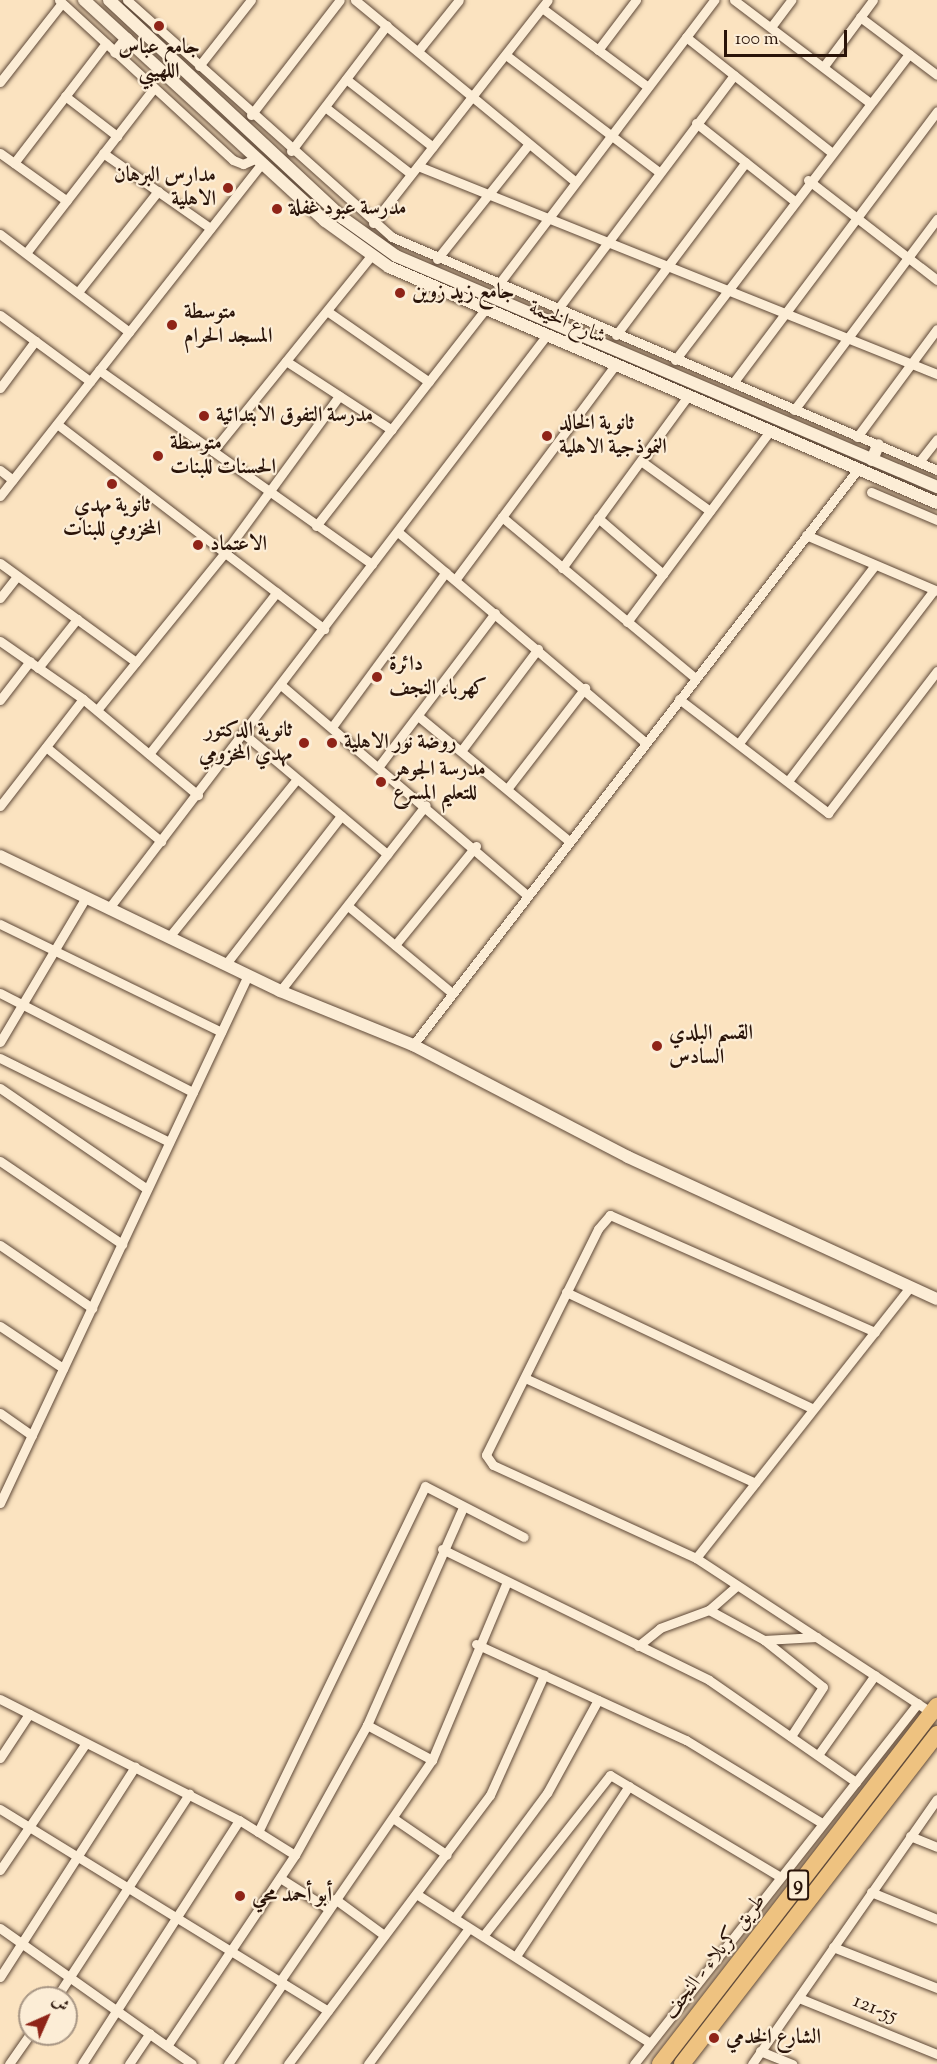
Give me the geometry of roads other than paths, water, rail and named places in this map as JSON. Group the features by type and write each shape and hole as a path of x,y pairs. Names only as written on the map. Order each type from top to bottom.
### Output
{"highway":[{"name":"طريق کربلاء - النجف","path":"660,2064 929,1707"},
{"name":"9","path":"682,2064 937,1734"}],"street":[{"name":"شارع الخيمة","path":"84,0 238,141 371,256 485,310 937,504"},
{"name":"شارع الخيمة","path":"109,0 254,135 311,179 372,240 422,269 937,488"},
{"path":"127,0 291,151 311,179 373,223 437,259 937,470"},
{"path":"199,66 251,0"},
{"path":"251,115 340,0"},
{"path":"355,0 418,51 470,100 576,182"},
{"path":"418,51 459,0"},
{"path":"598,50 636,0"},
{"path":"498,285 714,0"},
{"path":"734,0 870,103"},
{"path":"771,27 791,0"},
{"path":"824,66 873,0"},
{"path":"0,82 60,1 236,162 260,160"},
{"path":"373,223 545,4 598,50 648,87"},
{"path":"860,17 937,75"},
{"path":"291,151 387,25"},
{"path":"686,37 831,152"},
{"path":"116,52 127,39"},
{"path":"14,163 106,43"},
{"path":"675,360 808,180 909,54"},
{"path":"506,55 659,172"},
{"path":"557,310 734,75"},
{"path":"346,78 433,147"},
{"path":"26,253 154,88"},
{"path":"195,101 204,100 203,88"},
{"path":"65,96 117,136"},
{"path":"325,107 411,174"},
{"path":"733,383 788,313 937,111"},
{"path":"696,123 793,200"},
{"path":"238,141 241,132 254,135"},
{"path":"437,259 489,197 528,145"},
{"path":"0,153 67,201"},
{"path":"104,153 210,228"},
{"path":"0,496 210,228 260,160"},
{"path":"616,335 746,162"},
{"path":"418,166 605,245 788,313 937,374"},
{"path":"808,180 937,280"},
{"path":"78,292 158,191"},
{"path":"794,410 937,219"},
{"path":"0,234 129,332"},
{"path":"213,451 371,256"},
{"path":"327,310 429,382"},
{"path":"316,526 485,310"},
{"path":"0,315 90,381"},
{"path":"857,437 937,329"},
{"path":"109,908 198,795 546,336"},
{"path":"0,388 35,341"},
{"path":"286,361 392,430"},
{"path":"455,580 615,365"},
{"path":"99,370 372,564"},
{"path":"97,710 226,551 339,396"},
{"path":"562,568 688,396"},
{"path":"704,403 731,410 731,400"},
{"path":"627,622 710,511 766,429 764,419 786,424"},
{"path":"57,424 226,551 324,629"},
{"path":"919,462 937,439"},
{"path":"872,460 878,445"},
{"path":"641,461 710,511"},
{"path":"413,1046 526,894 858,469"},
{"path":"0,470 13,480"},
{"path":"872,492 937,520"},
{"path":"501,517 695,678"},
{"path":"598,518 663,573"},
{"path":"398,532 585,688 645,742"},
{"path":"788,781 935,591 806,535"},
{"path":"0,563 136,662"},
{"path":"739,743 874,565"},
{"path":"332,727 446,572"},
{"path":"0,598 17,576"},
{"path":"150,754 277,592"},
{"path":"379,766 495,613"},
{"path":"39,668 77,618"},
{"path":"0,641 83,699 198,795"},
{"path":"460,751 538,649"},
{"path":"0,700 30,661"},
{"path":"679,699 828,813 937,671"},
{"path":"281,685 476,846 526,894"},
{"path":"507,789 585,688"},
{"path":"0,806 83,699"},
{"path":"418,716 568,841"},
{"path":"244,734 387,854"},
{"path":"46,747 161,841"},
{"path":"169,938 297,779"},
{"path":"280,991 426,805"},
{"path":"225,964 341,816"},
{"path":"395,945 476,846"},
{"path":"0,856 280,991 413,1046 628,1157 937,1299"},
{"path":"0,1042 86,897"},
{"path":"348,906 451,992"},
{"path":"0,924 221,1032"},
{"path":"0,1503 248,975"},
{"path":"0,993 193,1092"},
{"path":"0,1058 170,1142"},
{"path":"0,1088 147,1189"},
{"path":"0,1161 122,1244"},
{"path":"634,2064 822,1823 856,1782 929,1707 874,1675 696,1558 488,1461 566,1292 604,1220 618,1216 875,1332"},
{"path":"0,1245 92,1308"},
{"path":"696,1558 910,1287"},
{"path":"566,1292 813,1409"},
{"path":"0,1326 63,1368"},
{"path":"525,1378 755,1483"},
{"path":"0,1413 32,1435"},
{"path":"258,1832 425,1486 524,1537"},
{"path":"167,2046 295,1855 367,1725 442,1549 463,1507"},
{"path":"442,1549 506,1584 709,1680 856,1782"},
{"path":"228,2064 335,1899 432,1760 477,1644 506,1584"},
{"path":"638,1646 660,1628 709,1610 737,1586"},
{"path":"709,1610 764,1640 823,1687 791,1737"},
{"path":"764,1640 817,1637"},
{"path":"477,1644 686,1740 822,1823"},
{"path":"288,2064 384,1935 418,1895 490,1795 544,1675"},
{"path":"818,1755 874,1675"},
{"path":"0,1700 239,1820 295,1855"},
{"path":"454,1918 547,1793 598,1700"},
{"path":"0,1758 29,1714"},
{"path":"367,1725 432,1760"},
{"path":"0,1870 86,1743"},
{"path":"0,1977 135,1767"},
{"path":"483,1936 540,1860 570,1830 601,1780 610,1775 779,1876"},
{"path":"516,1956 629,1786"},
{"path":"65,1986 189,1794"},
{"path":"752,2064 937,1799"},
{"path":"0,1809 328,2011"},
{"path":"393,1818 447,1855"},
{"path":"82,2064 120,2011 239,1820"},
{"path":"910,1836 937,1847"},
{"path":"280,1878 329,1909"},
{"path":"871,1892 937,1919"},
{"path":"418,1895 650,2043"},
{"path":"335,1899 384,1935"},
{"path":"0,1928 192,2064"},
{"path":"368,2064 469,1928"},
{"path":"833,1947 937,1988"},
{"name":"121-55","path":"799,1998 937,2054"},
{"path":"129,2064 150,2033"},
{"path":"9,2064 22,2046"},
{"path":"760,2051 792,2064"}],"place":[{"name":"جامع عباس اللهيبي","path":"159,26"},
{"name":"مدارس البرهان الاهلية","path":"228,188"},
{"name":"مدرسة عبود غفلة","path":"277,209"},
{"name":"جامع زيد زوين","path":"400,293"},
{"name":"متوسطة المسجد الحرام","path":"172,325"},
{"name":"مدرسة التفوق الابتدائية","path":"204,416"},
{"name":"ثانوية الخالد النموذجية الاهلية","path":"547,436"},
{"name":"متوسطة الحسنات للبنات","path":"158,456"},
{"name":"ثانوية مهدي المخزومي للبنات","path":"112,484"},
{"name":"الاعتماد","path":"198,545"},
{"name":"دائرة كهرباء النجف","path":"377,677"},
{"name":"ثانوية الدكتور مهدي المخزومي","path":"304,743"},
{"name":"روضة نور الاهلية","path":"332,743"},
{"name":"مدرسة الجوهر للتعليم المسرع","path":"381,782"},
{"name":"القسم البلدي السادس","path":"657,1046"},
{"name":"أبو أحمد محي","path":"240,1896"},
{"name":"الشارع الخدمي","path":"714,2038"}]}
